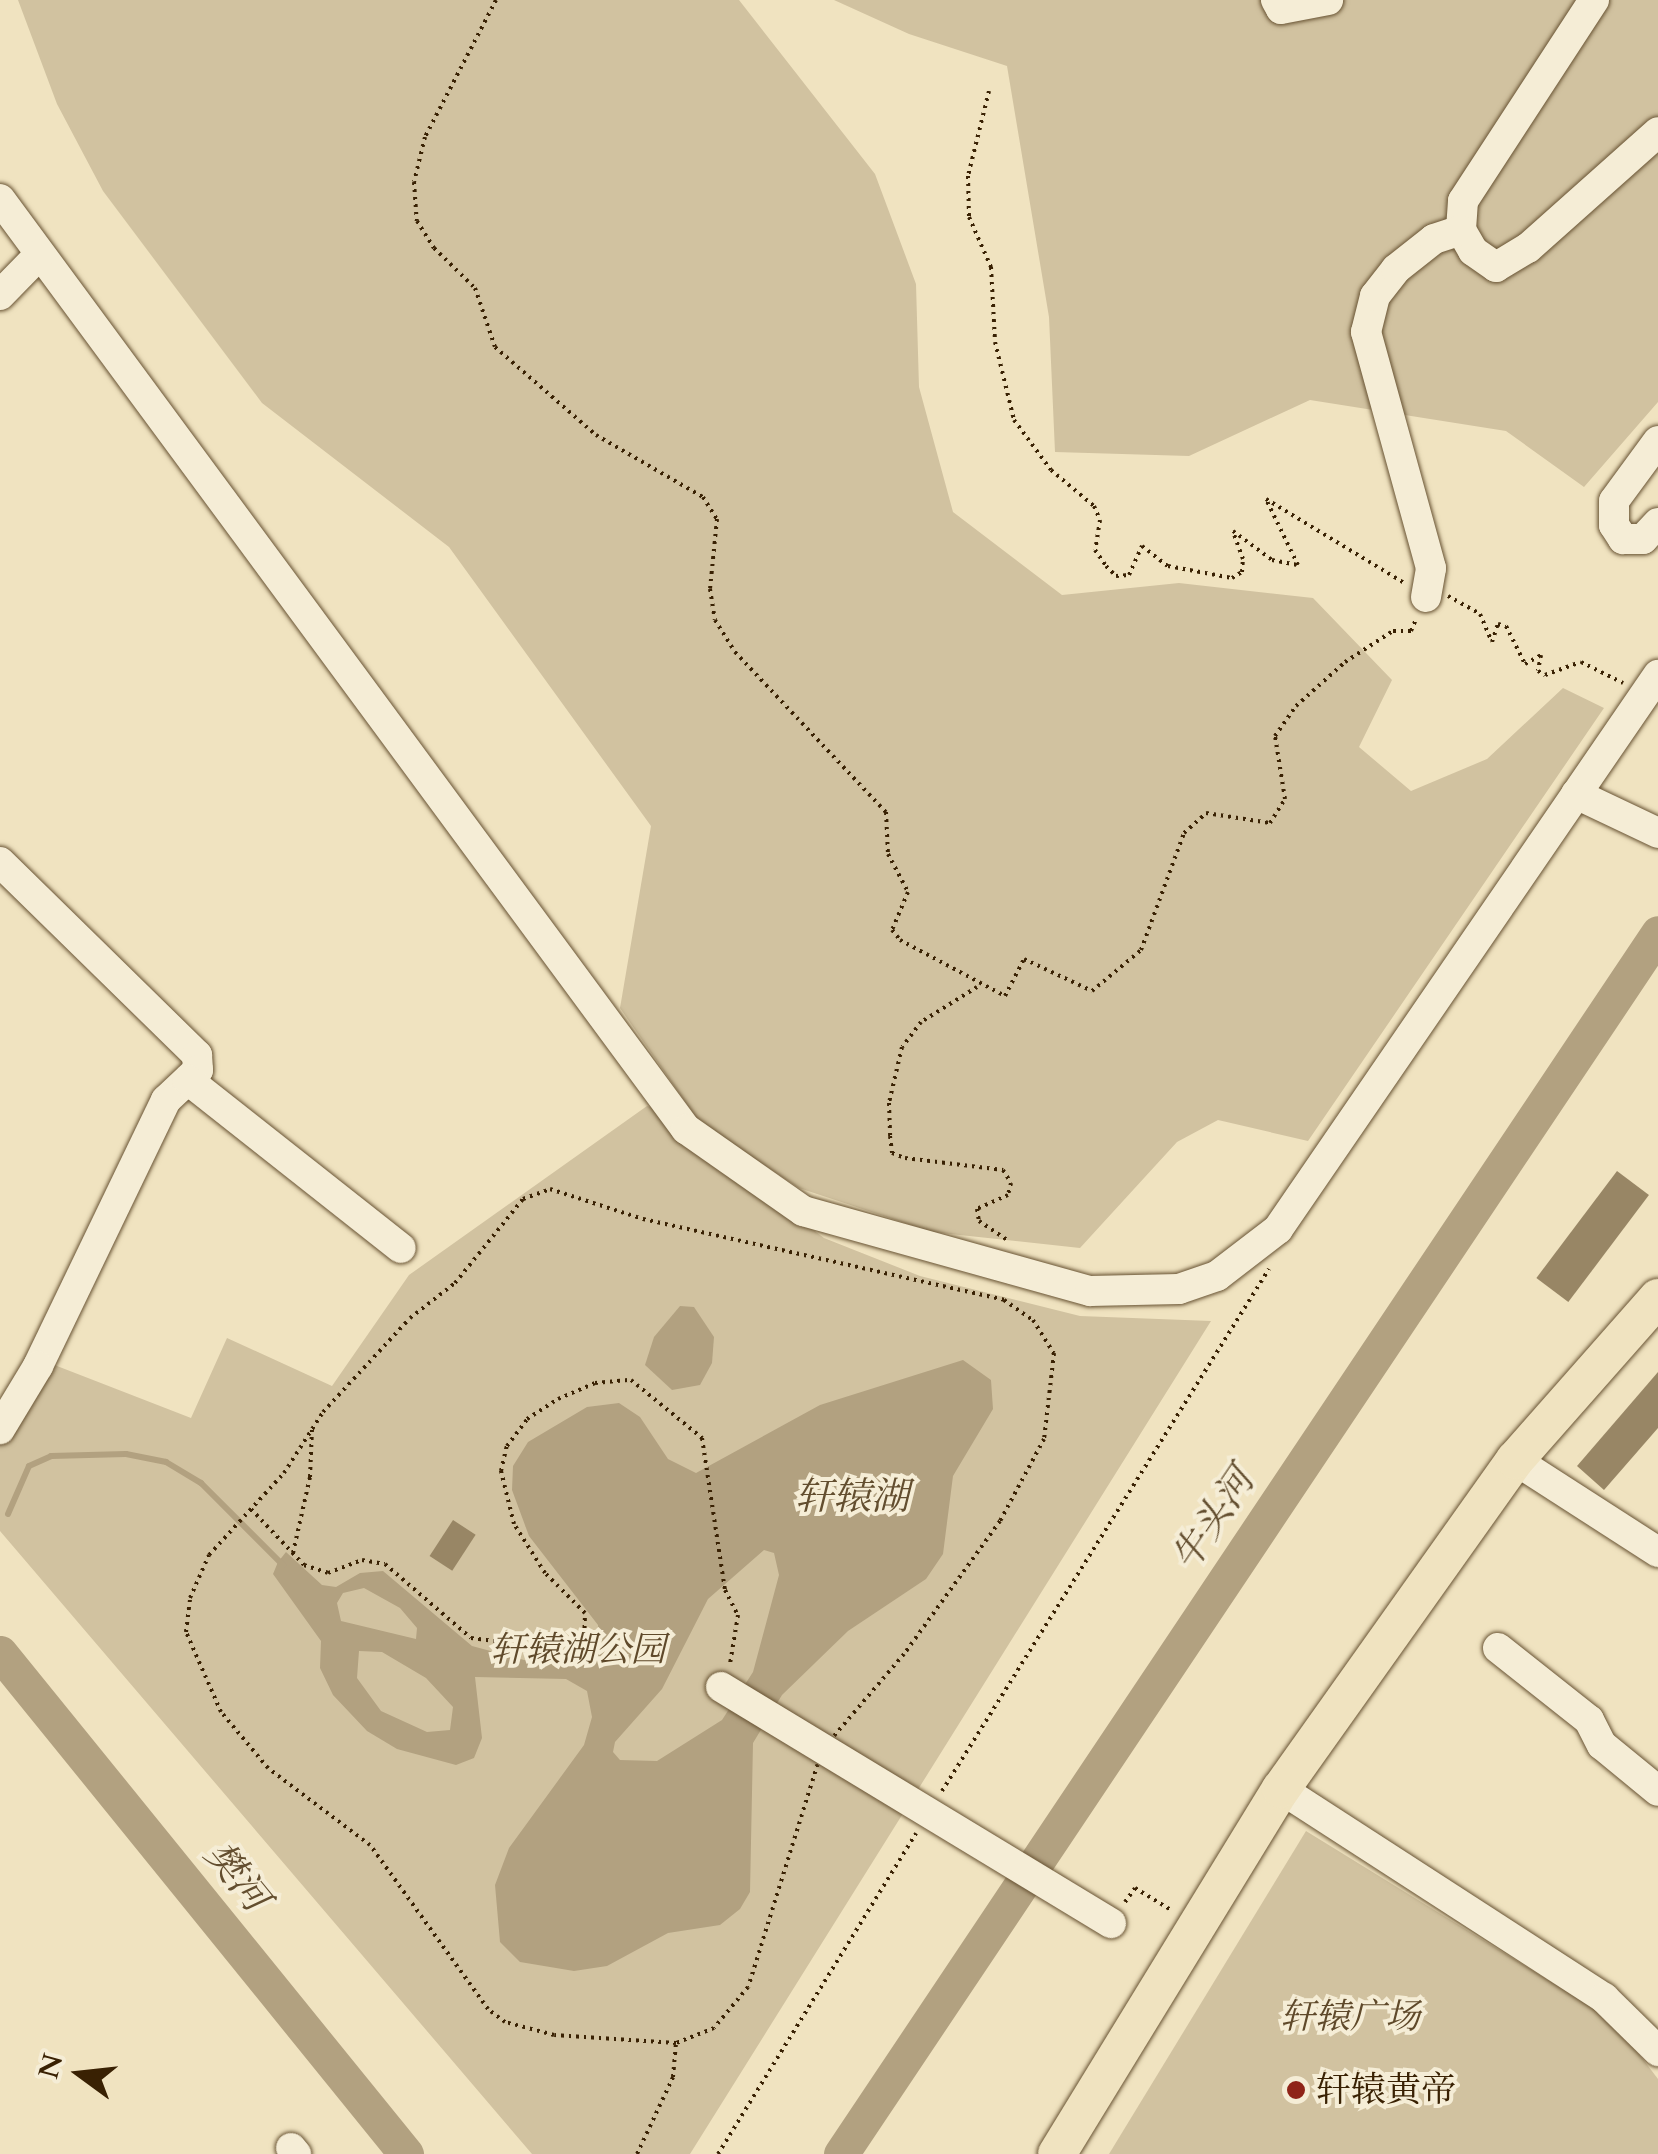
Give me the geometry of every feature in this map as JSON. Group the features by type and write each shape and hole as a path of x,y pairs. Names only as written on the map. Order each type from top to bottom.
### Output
{"main road":[{"path":"1057,2154 1281,1789 1515,1460 1658,1298"}],"street":[{"path":"1276,0 1282,9 1328,0"},
{"path":"1594,0 1462,201 1461,230 1472,252 1496,266 1528,248 1658,132"},
{"path":"0,199 686,1129 803,1210 1090,1291 1179,1289 1216,1276 1278,1229 1587,801 1650,686"},
{"path":"1426,596 1431,568 1366,332 1375,296 1396,269 1434,239 1461,230"},
{"path":"0,295 40,254"},
{"path":"1658,441 1614,501 1614,525 1622,539 1643,539 1658,523"},
{"path":"1587,801 1658,833"},
{"path":"0,862 197,1055 198,1070 166,1100 38,1366 0,1428"},
{"path":"188,1080 401,1248"},
{"path":"1515,1460 1658,1552"},
{"path":"1498,1648 1589,1720 1602,1745 1658,1791"},
{"path":"721,1687 927,1816 1102,1917"},
{"path":"1281,1789 1604,1998 1658,2050"}],"path":[{"path":"496,0 425,137 414,182 417,221 434,248 474,288 495,348 596,435 702,498 718,520 710,589 715,620 736,652 886,812 888,854 908,892 892,930 977,987 1006,996 1024,958 1092,991 1141,950 1184,833 1206,812 1270,823 1285,799 1275,736 1344,662 1394,631 1411,630 1426,596"},
{"path":"989,92 968,176 969,217 991,267 995,342 1014,420 1051,470 1094,506 1100,520 1095,550 1116,576 1130,575 1142,546 1168,566 1232,578 1242,572 1243,559 1234,531 1272,560 1298,565 1266,499 1426,596 1455,597 1473,608 1492,642 1498,624 1506,626 1524,664 1541,655 1538,671 1581,662 1650,686"},
{"path":"977,987 921,1022 902,1047 888,1103 892,1153 1004,1170 1011,1183 1008,1195 977,1208 979,1221 1029,1256 1021,1270"},
{"path":"550,1189 643,1219 1004,1300 1033,1320 1054,1353 1044,1439 1000,1521 904,1654 822,1750 748,1986 714,2028 676,2043 554,2035 506,2022 443,1954 370,1846 268,1768 208,1693 186,1632 190,1598 220,1538 248,1511 312,1430 410,1318 455,1283 523,1199 550,1189"},
{"path":"718,2154 1283,1248 1278,1229"},
{"path":"248,1511 293,1553 328,1573 362,1560 385,1564 471,1638 574,1651 584,1642 585,1613 545,1573 514,1524 502,1472 506,1446 527,1420 558,1399 596,1382 630,1380 702,1438 725,1590 739,1633 721,1687"},
{"path":"293,1553 314,1448 312,1430"},
{"path":"1102,1917 1134,1888 1196,1926"},
{"path":"637,2154 674,2077 676,2043"}],"green space":[{"path":"18,0 739,0 875,174 916,284 919,387 953,512 1062,595 1179,583 1313,598 1392,680 1359,747 1411,791 1487,759 1563,688 1604,708 1308,1141 1218,1120 1177,1142 1080,1248 932,1232 799,1188 700,1123 620,1008 651,826 449,547 262,403 103,191 57,104"},
{"path":"834,0 1658,0 1658,402 1584,487 1506,431 1310,400 1189,456 1055,452 1049,317 1007,66 909,34"},
{"name":"轩辕湖公园","path":"647,1106 680,1115 707,1150 824,1238 920,1276 1080,1316 1211,1321 690,2154 532,2154 0,1531 0,1428 39,1359 191,1418 227,1338 332,1386 409,1275"},
{"name":"轩辕广场","path":"1306,1831 1613,2020 1658,2079 1658,2154 1109,2154"}],"water":[{"path":"680,1306 694,1307 714,1337 712,1363 700,1385 672,1390 645,1365 654,1337"},
{"name":"轩辕湖","path":"963,1360 991,1380 993,1409 953,1476 943,1554 926,1579 848,1631 782,1695 753,1743 750,1892 740,1909 720,1925 668,1933 607,1966 574,1971 520,1962 500,1942 495,1885 509,1848 584,1745 592,1717 587,1691 566,1679 475,1677 482,1738 474,1758 456,1765 397,1749 367,1731 333,1695 320,1668 321,1641 273,1574 278,1562 286,1552 322,1585 336,1587 360,1573 383,1571 472,1646 524,1660 582,1659 599,1647 598,1625 529,1536 512,1490 513,1466 528,1442 587,1407 619,1403 640,1417 668,1459 696,1473 820,1405","holes":["764,1550 774,1553 779,1575 753,1672 722,1720 657,1761 620,1760 613,1752 615,1742 662,1689 708,1599","364,1588 400,1608 417,1628 416,1639 341,1621 337,1603 343,1593","359,1651 382,1652 426,1678 453,1707 450,1730 427,1732 381,1711 357,1678"]}],"building":[{"path":"1617,1171 1649,1195 1568,1302 1536,1278"},
{"path":"1658,1372 1658,1428 1604,1490 1577,1466"},
{"path":"453,1520 476,1535 452,1571 430,1556"}],"waterway":[{"name":"牛头河","path":"841,2154 1658,933"},
{"path":"8,1514 29,1466 51,1456 126,1454 166,1462 201,1483 283,1565"},
{"name":"樊河","path":"0,1653 406,2154"}],"place":[{"name":"轩辕黄帝","path":"1296,2090"}]}
